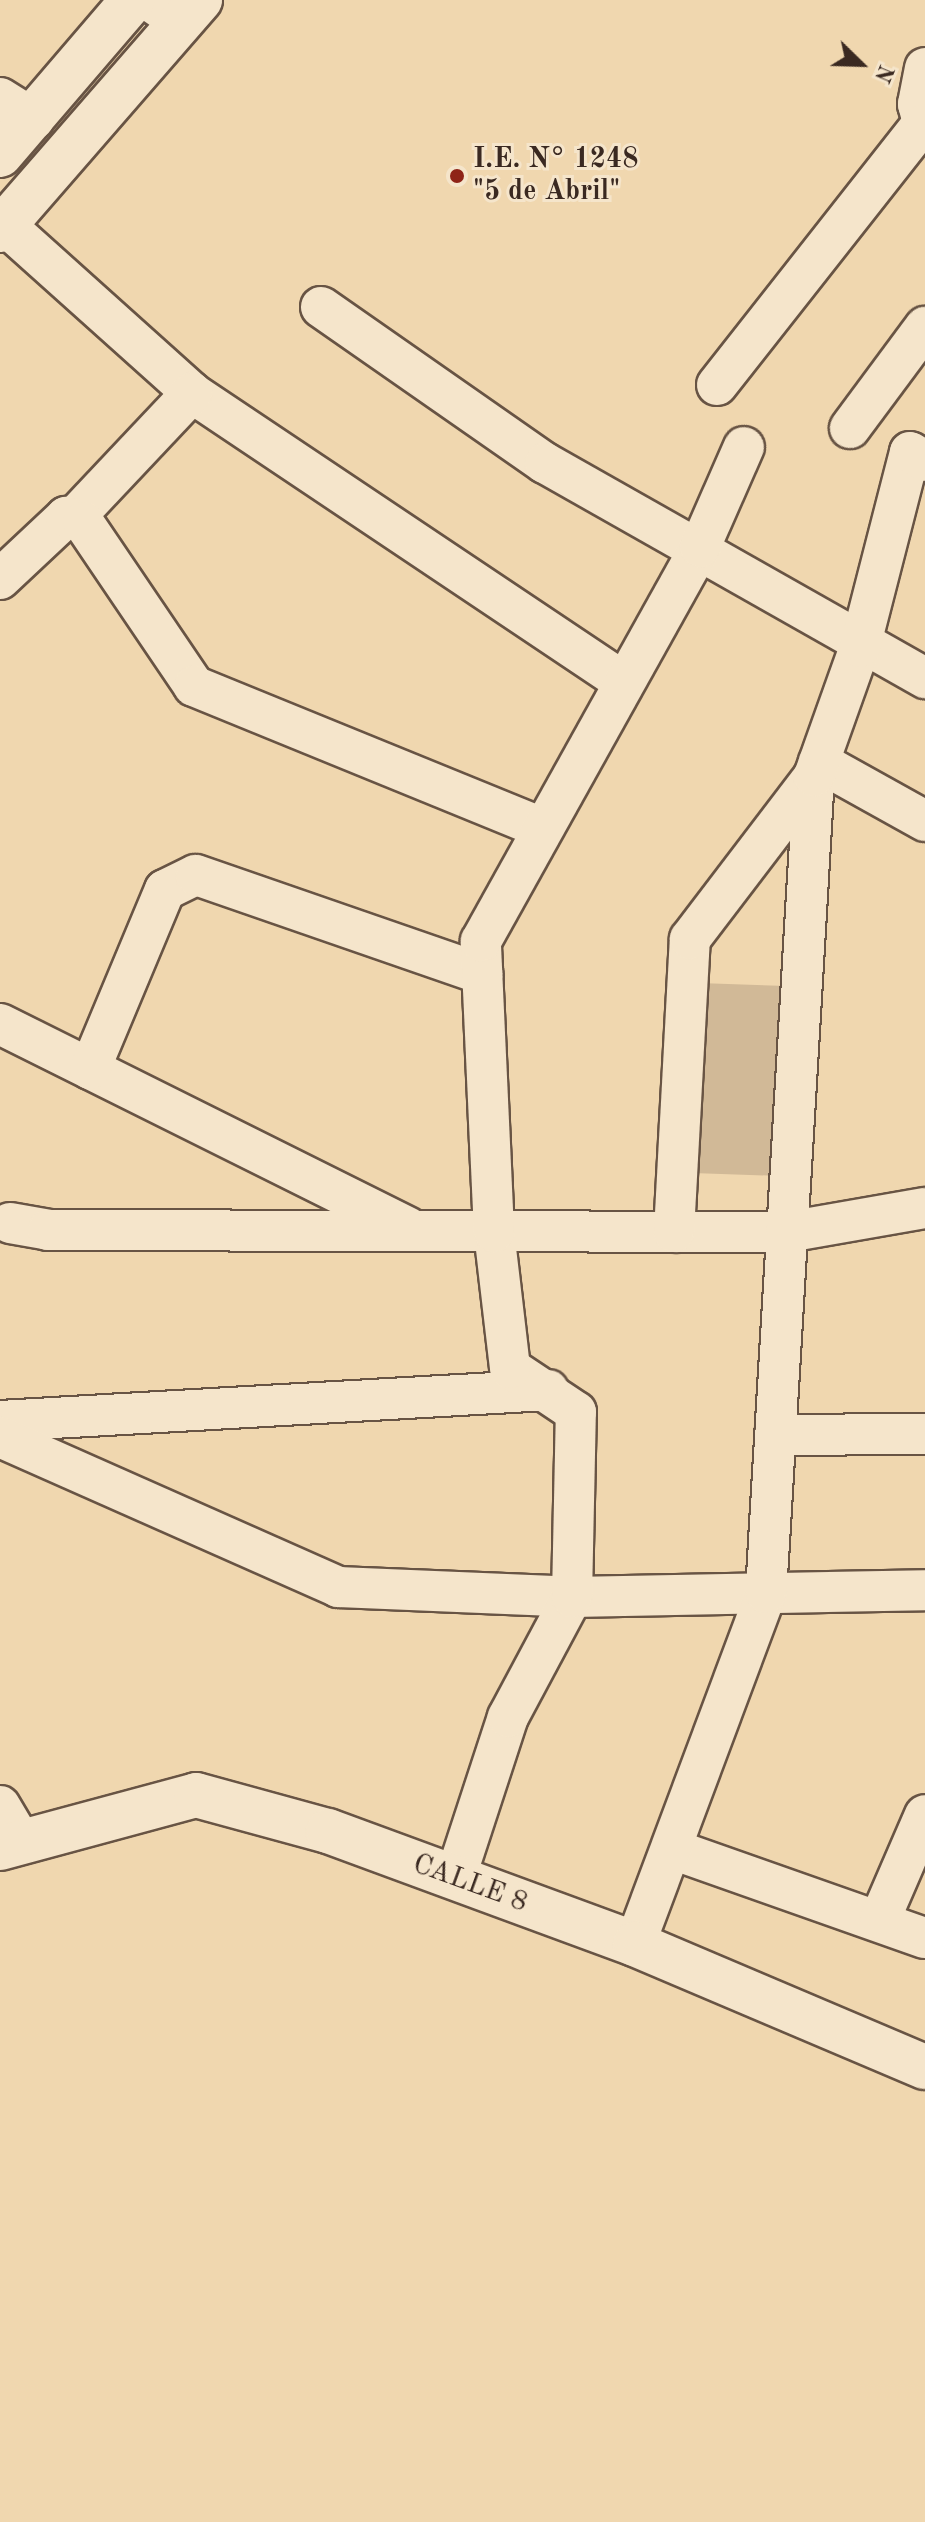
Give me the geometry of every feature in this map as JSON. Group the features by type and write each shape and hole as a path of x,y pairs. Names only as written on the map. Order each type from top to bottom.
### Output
{"street":[{"path":"0,155 17,108 133,0"},
{"path":"177,7 2,227 192,393 622,681"},
{"path":"717,385 923,128 925,68"},
{"path":"321,307 545,463 700,547 860,647 925,678"},
{"path":"850,428 925,327"},
{"path":"74,518 192,393"},
{"path":"455,1879 508,1717 572,1597 576,1412 548,1390 510,1368 494,1232 481,941 622,681 700,547 744,447"},
{"path":"635,1944 766,1593 816,769 860,647 910,452 925,461"},
{"path":"0,579 66,517 74,518 194,686 542,828"},
{"path":"816,769 925,821"},
{"path":"674,1232 690,939 816,769"},
{"path":"90,1069 165,890 196,875 482,974"},
{"path":"0,1024 417,1231"},
{"path":"10,1223 48,1230 787,1232 925,1208"},
{"path":"0,1421 548,1390"},
{"path":"775,1435 925,1434"},
{"path":"0,1437 338,1587 572,1597 925,1590"},
{"name":"CALLE 8","path":"11,1846 196,1795 328,1831 635,1944 925,2067"},
{"path":"0,1806 11,1846"},
{"path":"880,1919 925,1815"},
{"path":"672,1849 880,1919 925,1938"}],"shaded area":[{"path":"699,983 788,986 781,1176 692,1173"}],"place":[{"name":"I.E. N° 1248 \"5 de Abril\"","path":"457,176"}]}
